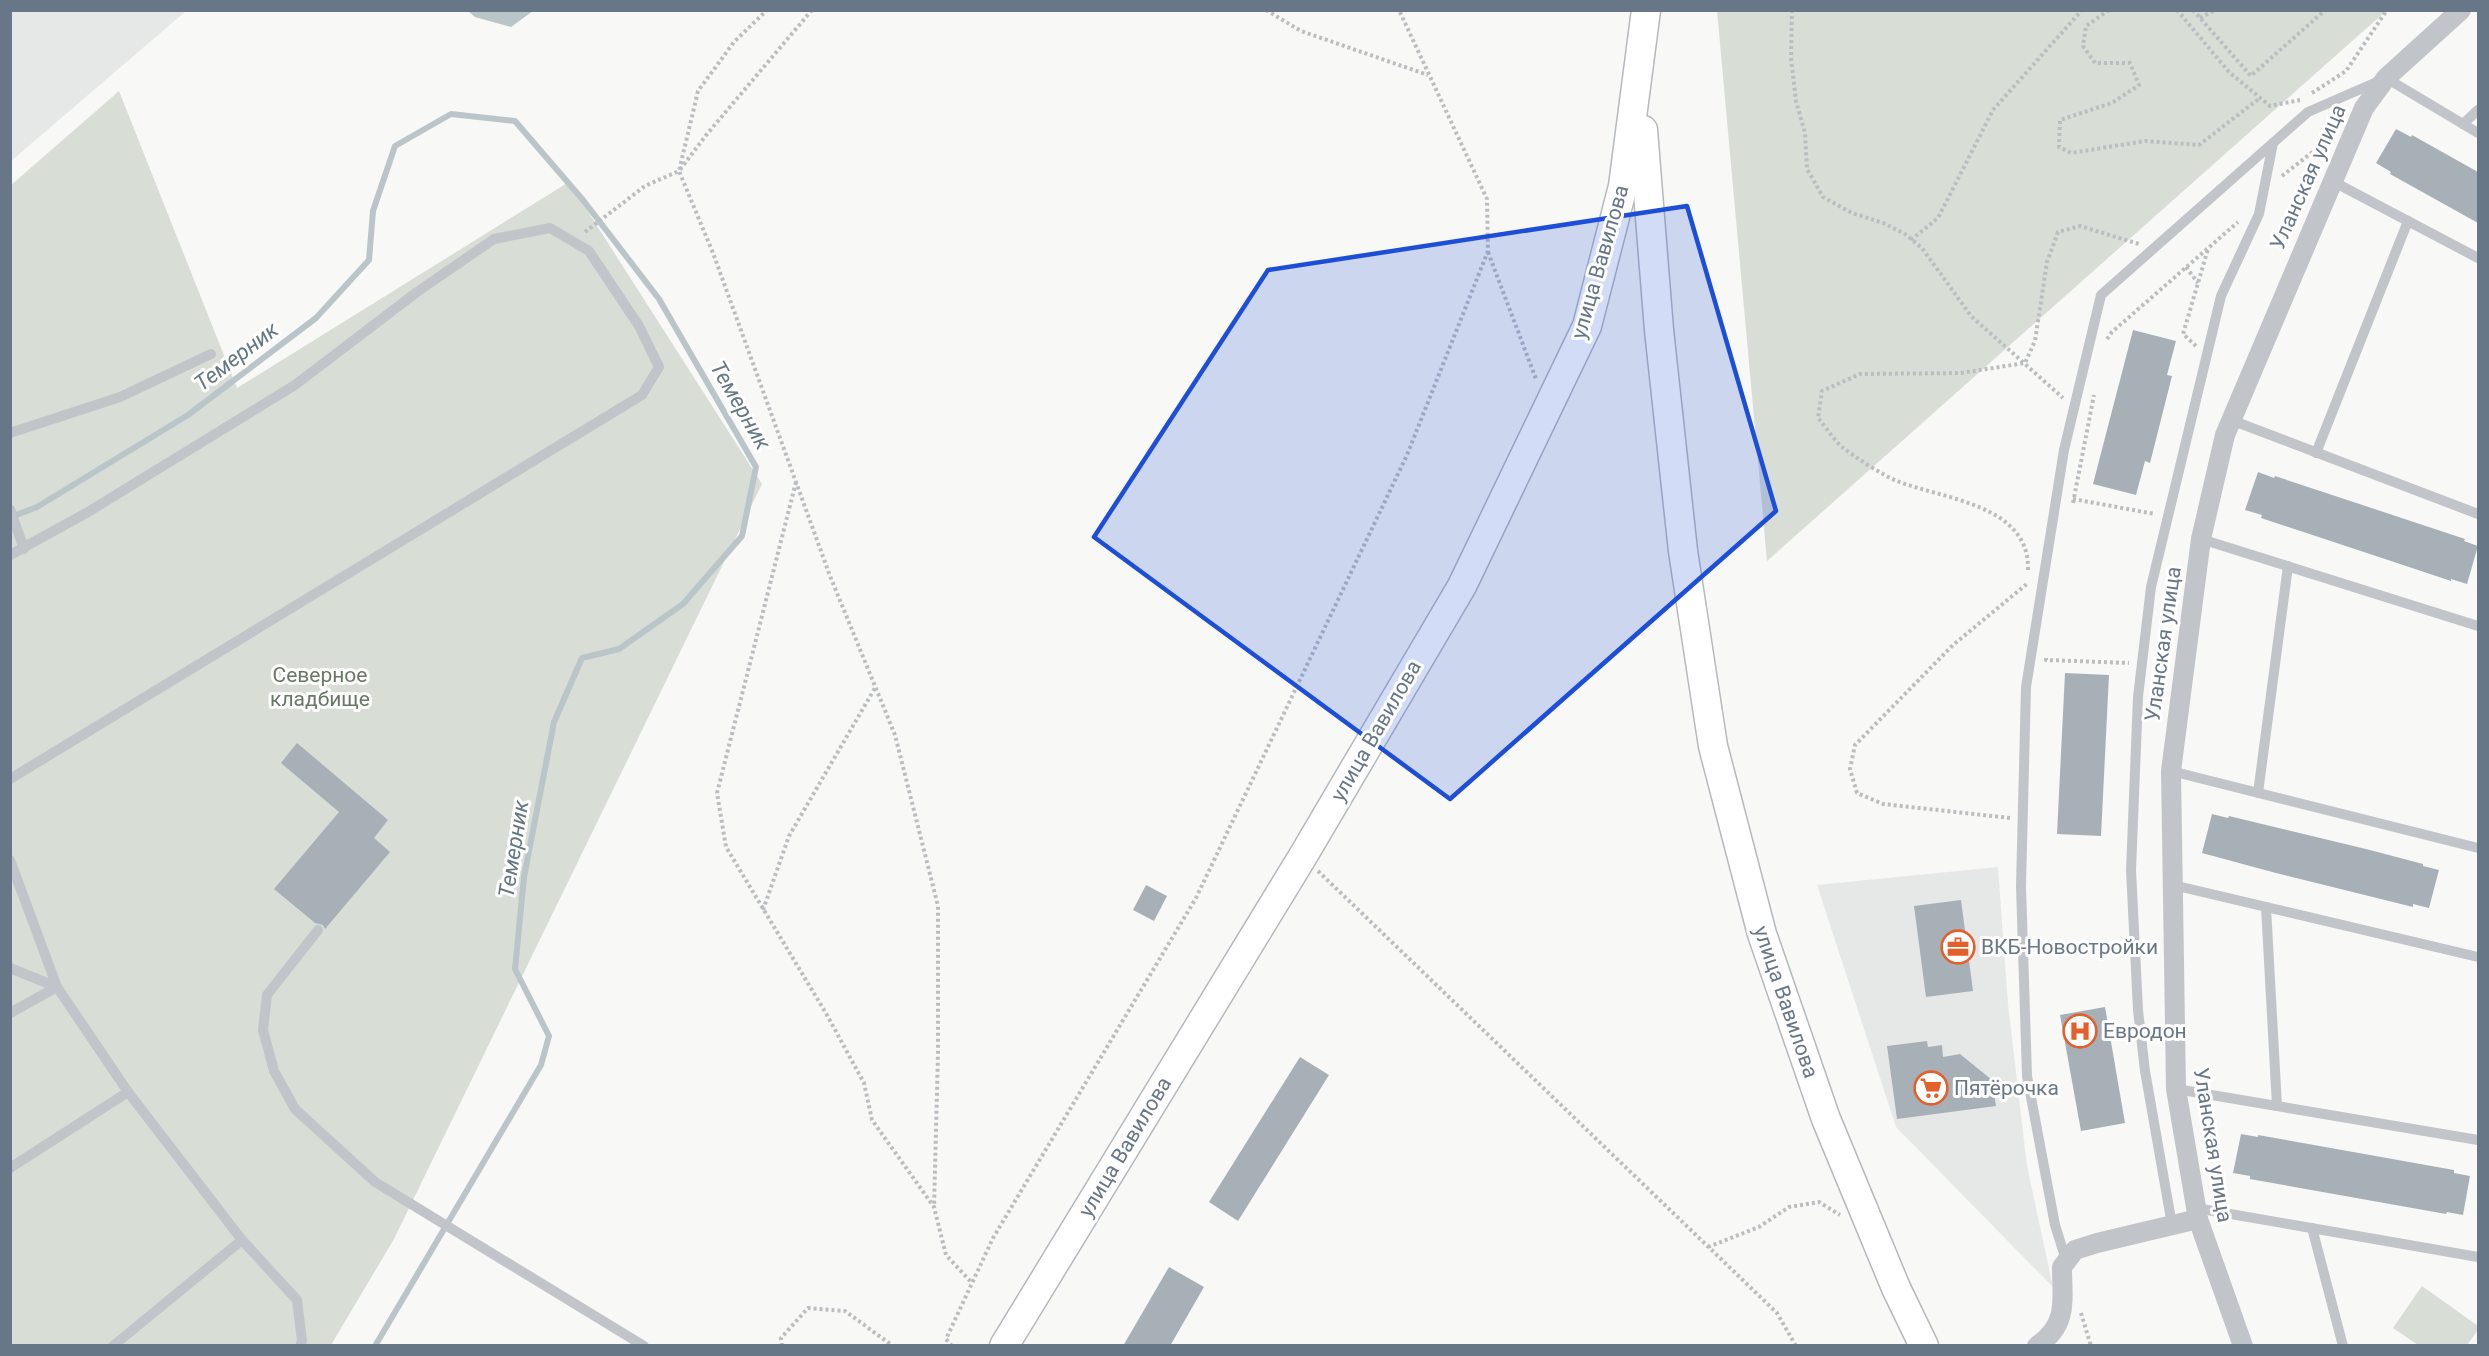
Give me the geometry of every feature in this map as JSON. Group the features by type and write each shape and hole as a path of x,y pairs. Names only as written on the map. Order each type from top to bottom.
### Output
{"street":[{"name":"улица Вавилова","path":"1004,1346 1303,856 1462,586 1587,327 1623,186 1646,10"},
{"name":"Уланская улица","path":"2243,1346 2197,1214 2176,1089 2170,771 2201,539 2225,435 2364,108 2386,78 2461,10"},
{"name":"улица Вавилова","path":"1638,71 1660,342 1683,551 1713,746 1762,934 1826,1119 1896,1288 1924,1346"},
{"path":"2037,1346 2058,1325 2063,1313 2062,1267 2075,1250 2172,1225 2197,1214"}],"lane":[{"path":"2066,1260 2055,1225 2027,1076 2021,886 2026,687 2064,450 2101,295 2308,112 2386,78 2478,133"},
{"path":"2463,124 2478,110"},
{"path":"2172,1225 2145,1071 2138,1010 2131,870 2138,697 2151,587 2221,296 2259,214 2273,143"},
{"path":"2332,181 2478,258"},
{"path":"2316,453 2408,221"},
{"path":"10,555 88,512 294,385 417,292 494,239 550,228 589,251 639,326 659,367 642,394 10,779"},
{"path":"10,433 120,397 211,354"},
{"path":"2231,420 2478,514"},
{"path":"10,509 24,549"},
{"path":"2201,539 2478,626"},
{"path":"2258,793 2288,566"},
{"path":"2170,771 2478,848"},
{"path":"10,860 57,987 128,1092 243,1240 297,1299 302,1341 300,1346"},
{"path":"2173,885 2478,957"},
{"path":"2266,907 2277,1106"},
{"path":"318,930 267,995 263,1030 274,1071 295,1109 375,1182 644,1346"},
{"path":"10,968 57,987"},
{"path":"10,1013 57,987"},
{"path":"2176,1089 2478,1140"},
{"path":"10,1168 128,1092"},
{"path":"2197,1214 2312,1228 2478,1257"},
{"path":"2312,1228 2343,1346"},
{"path":"113,1346 243,1240"}],"path":[{"path":"767,10 734,42 698,91 679,171 713,253 830,576 895,735 938,906 938,1054 934,1207 946,1255 972,1283"},
{"path":"573,242 645,186 679,171 707,134 812,10"},
{"path":"1266,10 1301,31 1429,76"},
{"path":"1399,10 1487,199 1488,251 1547,408"},
{"path":"1792,10 1791,58 1796,101 1805,133 1807,169 1823,197 1852,213 1883,223 1922,248 1971,316 2074,408"},
{"path":"1911,240 1938,218 1994,110 2082,10"},
{"path":"2109,10 2086,26 2083,46 2095,63 2130,63 2139,85 2112,104 2060,120 2059,147 2071,153 2145,141 2199,145 2260,98"},
{"path":"2177,10 2229,72 2270,106 2301,99"},
{"path":"2193,10 2251,76 2325,10"},
{"path":"2200,18 2215,10"},
{"path":"2310,94 2346,70 2387,10"},
{"path":"2105,341 2112,332 2237,223 2263,191 2327,138 2356,127"},
{"path":"2025,363 2035,341 2047,262 2058,232 2080,226 2154,248"},
{"path":"952,1346 946,1339 993,1238 1196,898 1407,455 1488,251"},
{"path":"2186,267 2198,283"},
{"path":"2022,819 1883,804 1857,793 1850,769 1855,745 1953,645 2028,583 2029,559 2015,530 1991,511 1895,481 1841,446 1818,418 1822,391 1860,374 1961,373 2025,363"},
{"path":"2071,510 2096,386"},
{"path":"796,481 717,792 726,847 827,1015 864,1083 872,1120 934,1207"},
{"path":"2073,499 2168,517"},
{"path":"2048,649 2046,660 2142,663"},
{"path":"763,910 789,836 876,688"},
{"path":"1303,856 1777,1313 1796,1346"},
{"path":"1708,1247 1759,1227 1789,1207 1819,1202 1874,1236"},
{"path":"782,1346 781,1338 808,1308 844,1311 893,1346"}],"highlighted area":[{"path":"1687,206 1776,511 1450,799 1094,537 1268,270"}],"shaded area":[{"path":"11,10 186,10 186,11 11,161"},
{"path":"468,11 533,11 511,27 475,17"},
{"path":"1998,867 2008,1004 2027,1166 2053,1287 1896,1127 1817,885"}],"green space":[{"path":"1717,10 2386,10 2386,11 1767,561"},
{"name":"Северное кладбище","path":"119,91 237,388 569,182 762,484 394,1239 331,1345 11,1345 10,186"},
{"path":"2422,1286 2478,1326 2478,1330 2467,1345 2418,1345 2393,1328"}],"building":[{"path":"2396,129 2411,137 2412,135 2478,172 2478,223 2390,174 2391,172 2376,163"},
{"path":"2133,330 2176,341 2167,375 2172,376 2150,463 2145,461 2136,495 2093,484"},
{"path":"2258,472 2465,539 2464,541 2478,546 2467,584 2451,579 2451,581 2261,518 2262,515 2245,510"},
{"path":"2065,673 2109,675 2101,836 2057,834"},
{"path":"297,743 388,820 374,838 390,852 325,929 323,925 315,923 274,889 339,812 281,763"},
{"path":"2212,814 2228,818 2229,816 2370,850 2439,870 2429,908 2413,904 2413,907 2202,853"},
{"path":"1146,885 1167,896 1154,921 1133,910"},
{"path":"1961,900 1973,991 1926,997 1914,906"},
{"path":"2105,1007 2125,1123 2081,1131 2060,1015"},
{"path":"1927,1041 1928,1047 1942,1045 1943,1057 1960,1054 1992,1080 1996,1106 1897,1119 1887,1046"},
{"path":"1300,1057 1329,1075 1238,1221 1209,1202"},
{"path":"2241,1134 2258,1137 2258,1135 2454,1170 2454,1173 2470,1176 2463,1215 2447,1212 2446,1214 2250,1179 2250,1176 2233,1173"},
{"path":"1169,1267 1204,1287 1170,1346 1123,1346"}],"waterway":[{"name":"Темерник","path":"11,517 37,507 188,415 316,318 369,260 373,211 395,146 451,114 515,121 583,200 659,299 756,467 742,536 683,604 619,649 582,658 554,722 524,877 515,969 549,1036 541,1065 375,1346"}],"place":[{"name":"ВКБ-Новостройки","path":"1958,947"},
{"name":"Евродон","path":"2080,1031"},
{"name":"Пятёрочка","path":"1931,1088"}]}
